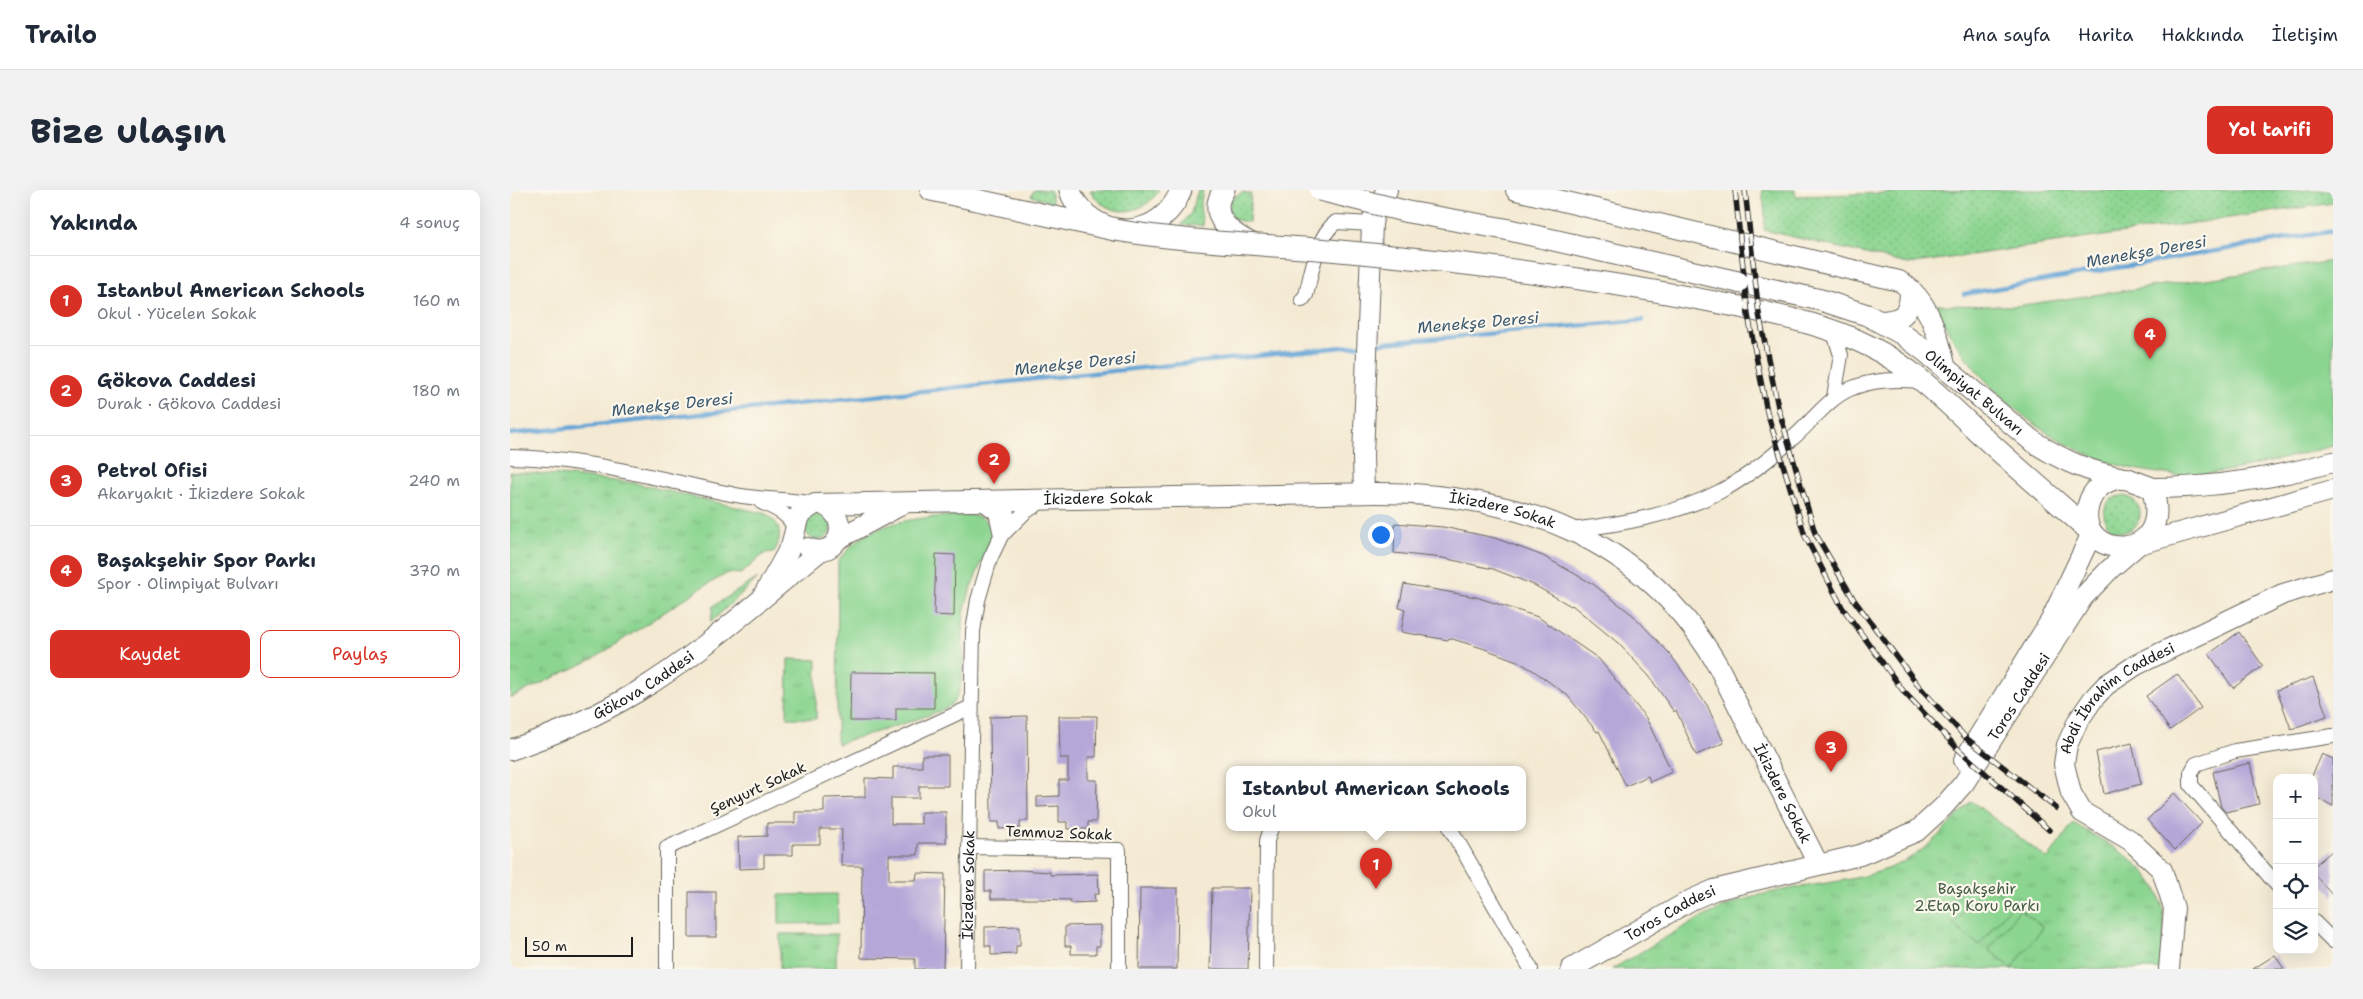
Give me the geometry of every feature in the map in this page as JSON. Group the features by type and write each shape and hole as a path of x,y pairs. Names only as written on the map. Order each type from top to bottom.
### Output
{"main road":[{"path":"931,190 1114,230 1133,231 1150,226 1165,216 1177,201 1181,190"},
{"path":"984,201 1014,190"},
{"path":"1070,190 1082,211 1096,223 1114,230"},
{"path":"1224,190 1219,197 1219,215 1225,226 1235,236 1252,244"},
{"name":"Olimpiyat Bulvarı","path":"1320,190 1408,212 1505,229 1821,300 1866,314 1902,334 2031,440 2049,452 2087,470 2128,479"},
{"name":"Olimpiyat Bulvarı","path":"1114,230 1157,237 1398,257 1604,283 1735,306 1834,333 1868,345 1894,360 1922,382 2092,533"},
{"path":"2117,478 2128,479 2152,488 2156,502 2156,521 2148,536 2139,544 2119,548 2100,541 2092,533 2088,522 2087,510 2093,494 2106,482 2117,478"}],"street":[{"path":"1364,493 1363,449 1372,224 1375,210 1387,190"},
{"path":"1516,190 1899,281 1910,290 1935,328 1946,369"},
{"path":"1302,300 1306,295 1322,238 1328,228 1336,222 1372,224"},
{"path":"1878,321 1898,319 1904,314 1909,308 1910,290"},
{"path":"1834,333 1841,356 1834,397"},
{"path":"1572,530 1642,518 1681,507 1718,493 1752,473 1792,439 1834,397 1850,389 1875,381 1922,382"},
{"path":"1363,449 1376,477 1386,486 1404,493"},
{"path":"1328,494 1350,479 1358,468 1363,449"},
{"path":"510,457 555,460 618,469 751,498 819,504 834,511 838,517 840,524 838,539"},
{"path":"2152,488 2223,484 2288,474 2333,462"},
{"path":"2139,544 2333,490"},
{"name":"İkizdere Sokak","path":"1005,501 1404,493 1459,498 1496,505 1572,530 1592,540 1635,569 1683,613 1700,634 1818,864"},
{"path":"751,498 778,509 790,518 800,543 813,550 820,551"},
{"path":"979,500 996,513 1001,536"},
{"path":"1001,536 1008,521 1005,501"},
{"name":"Gökova Caddesi","path":"763,596 791,546 799,515 819,504 1005,501"},
{"path":"1001,536 1025,512 1042,501"},
{"name":"Gökova Caddesi","path":"510,750 594,716 638,691 700,649 820,551 827,549 838,539 905,503"},
{"name":"Toros Caddesi","path":"1893,842 1926,810 1953,777 2051,620 2092,533"},
{"name":"İkizdere Sokak","path":"966,969 973,631 978,600 990,560 1001,536"},
{"name":"Toros Caddesi","path":"1571,969 1699,897 1722,888 1860,855 1917,831 1931,819 1964,783 2083,597 2110,568 2139,544"},
{"name":"Abdi İbrahim Caddesi","path":"2169,969 2174,908 2162,870 2130,840 2082,812 2071,793 2064,764 2068,746 2078,721 2093,699 2106,685 2136,665 2283,594 2333,580"},
{"name":"Şenyurt Sokak","path":"667,969 667,848 971,707"},
{"path":"2273,880 2191,785 2191,773 2196,764 2235,751 2333,736"},
{"path":"1266,969 1267,841 1270,831"},
{"path":"1452,831 1531,969"},
{"name":"Temmuz Sokak","path":"969,847 1119,850 1119,969"},
{"path":"2318,926 2333,941"}],"green space":[{"path":"1034,190 1050,190 1053,203 1031,196"},
{"path":"1090,190 1159,190 1144,205 1134,210 1124,211 1105,206"},
{"path":"1198,190 1203,190 1200,206 1203,226 1181,225 1191,213"},
{"path":"1762,190 1795,190 1796,196 1976,190 2333,190 2333,203 1908,264 1764,230 1765,212"},
{"path":"1243,192 1251,194 1249,222 1235,220 1229,212 1231,199"},
{"path":"2333,261 2333,446 2259,464 2204,474 2177,476 2122,466 2093,457 2041,429 1995,391 1975,369 1954,340 1935,305 2016,306"},
{"path":"510,472 634,483 766,514 777,526 779,541 774,552 765,553 741,574 728,573 701,588 595,658 510,698"},
{"path":"2122,496 2129,497 2135,501 2139,507 2139,521 2135,527 2129,531 2122,532 2115,531 2109,527 2105,521 2104,514 2105,507 2109,501 2115,497"},
{"path":"818,514 827,518 831,527 827,536 818,540 809,536 805,527 809,518"},
{"path":"970,515 985,520 994,533 975,578 964,614 962,678 957,697 952,704 932,714 837,744 838,561 857,541 883,527 912,520"},
{"path":"758,578 711,622 713,606"},
{"path":"788,659 817,660 816,719 787,718"},
{"name":"Başakşehir 2.Etap Koru Parkı","path":"1971,801 2048,859 2073,823 2132,860 2154,885 2161,901 2164,925 2160,969 1612,969 1696,920 1732,904 1772,892 1862,876 1884,870 1904,861 1936,838"},
{"path":"1987,883 2012,904 1979,945 1953,925"},
{"path":"837,894 838,923 779,924 779,895"},
{"path":"2020,909 2043,927 2012,968 1989,950"},
{"path":"780,934 837,934 836,969 780,969"}],"building":[{"path":"1395,523 1443,527 1495,538 1543,556 1593,584 1634,616 1670,654 1707,705 1724,743 1696,755 1676,710 1674,712 1649,676 1618,643 1572,605 1534,585 1493,569 1443,558 1394,553"},
{"path":"936,554 955,555 954,616 934,615"},
{"path":"1404,584 1476,597 1538,617 1599,659 1646,718 1672,772 1650,782 1648,776 1626,786 1599,731 1597,732 1567,695 1534,671 1517,661 1449,638 1448,640 1401,632 1405,609 1399,608"},
{"path":"2239,632 2263,666 2233,688 2209,654"},
{"path":"851,672 934,673 934,708 896,708 896,721 850,721"},
{"path":"2177,674 2201,708 2170,730 2146,696"},
{"path":"2313,677 2327,716 2291,729 2277,690"},
{"path":"1027,716 1028,821 1020,821 1020,828 999,829 999,822 991,822 990,717"},
{"path":"1059,716 1097,716 1096,757 1088,757 1088,780 1097,780 1096,822 1088,822 1088,829 1067,829 1067,822 1059,822 1059,806 1037,807 1037,797 1059,796 1059,780 1068,780 1068,758 1060,758"},
{"path":"2132,743 2141,784 2104,794 2096,752"},
{"path":"2322,754 2333,759 2333,806 2318,798 2318,774 2313,774"},
{"path":"922,755 948,755 948,786 919,786 919,798 891,798 891,824 921,824 921,812 946,812 946,843 918,843 918,855 889,855 889,880 916,880 917,873 945,874 943,969 915,969 915,959 861,958 862,866 841,866 842,829 820,829 820,844 793,844 793,855 764,855 764,868 739,869 738,837 767,836 767,823 795,823 795,812 824,812 824,798 865,797 865,778 893,779 893,767 922,767"},
{"path":"2250,763 2259,804 2226,812 2221,807 2213,772"},
{"path":"2174,793 2202,823 2175,850 2147,820"},
{"path":"2333,850 2333,896 2318,879 2318,863"},
{"path":"1020,870 1050,872 1050,875 1098,874 1099,894 1094,894 1095,902 1070,903 1070,900 991,899 991,891 985,891 985,871"},
{"path":"1140,888 1178,888 1177,969 1139,969"},
{"path":"1212,888 1250,888 1248,969 1210,969"},
{"path":"689,892 716,892 716,937 689,937"},
{"path":"1100,925 1100,946 1096,946 1096,954 1071,954 1071,946 1065,946 1065,926"},
{"path":"1020,926 1020,946 1016,946 1016,954 991,955 991,946 985,946 985,927"},
{"path":"2275,955 2284,969 2253,969"}],"waterway":[{"name":"Menekşe Deresi","path":"1964,294 2333,231"},
{"name":"Menekşe Deresi","path":"1373,344 1643,320"},
{"name":"Menekşe Deresi","path":"510,434 1362,345"}],"railway":[{"path":"1735,190 1748,315 1767,412 1805,536 1842,607 1904,692 1957,748 2049,830"},
{"path":"1745,190 1759,314 1778,407 1815,533 1854,600 1917,684 1966,738 2056,808"}],"place":[{"name":"Başakşehir Spor Parkı","path":"2150,359"},
{"name":"Gökova Caddesi","path":"994,484"},
{"name":"Petrol Ofisi","path":"1831,772"},
{"name":"Istanbul American Schools","path":"1376,889"}]}
